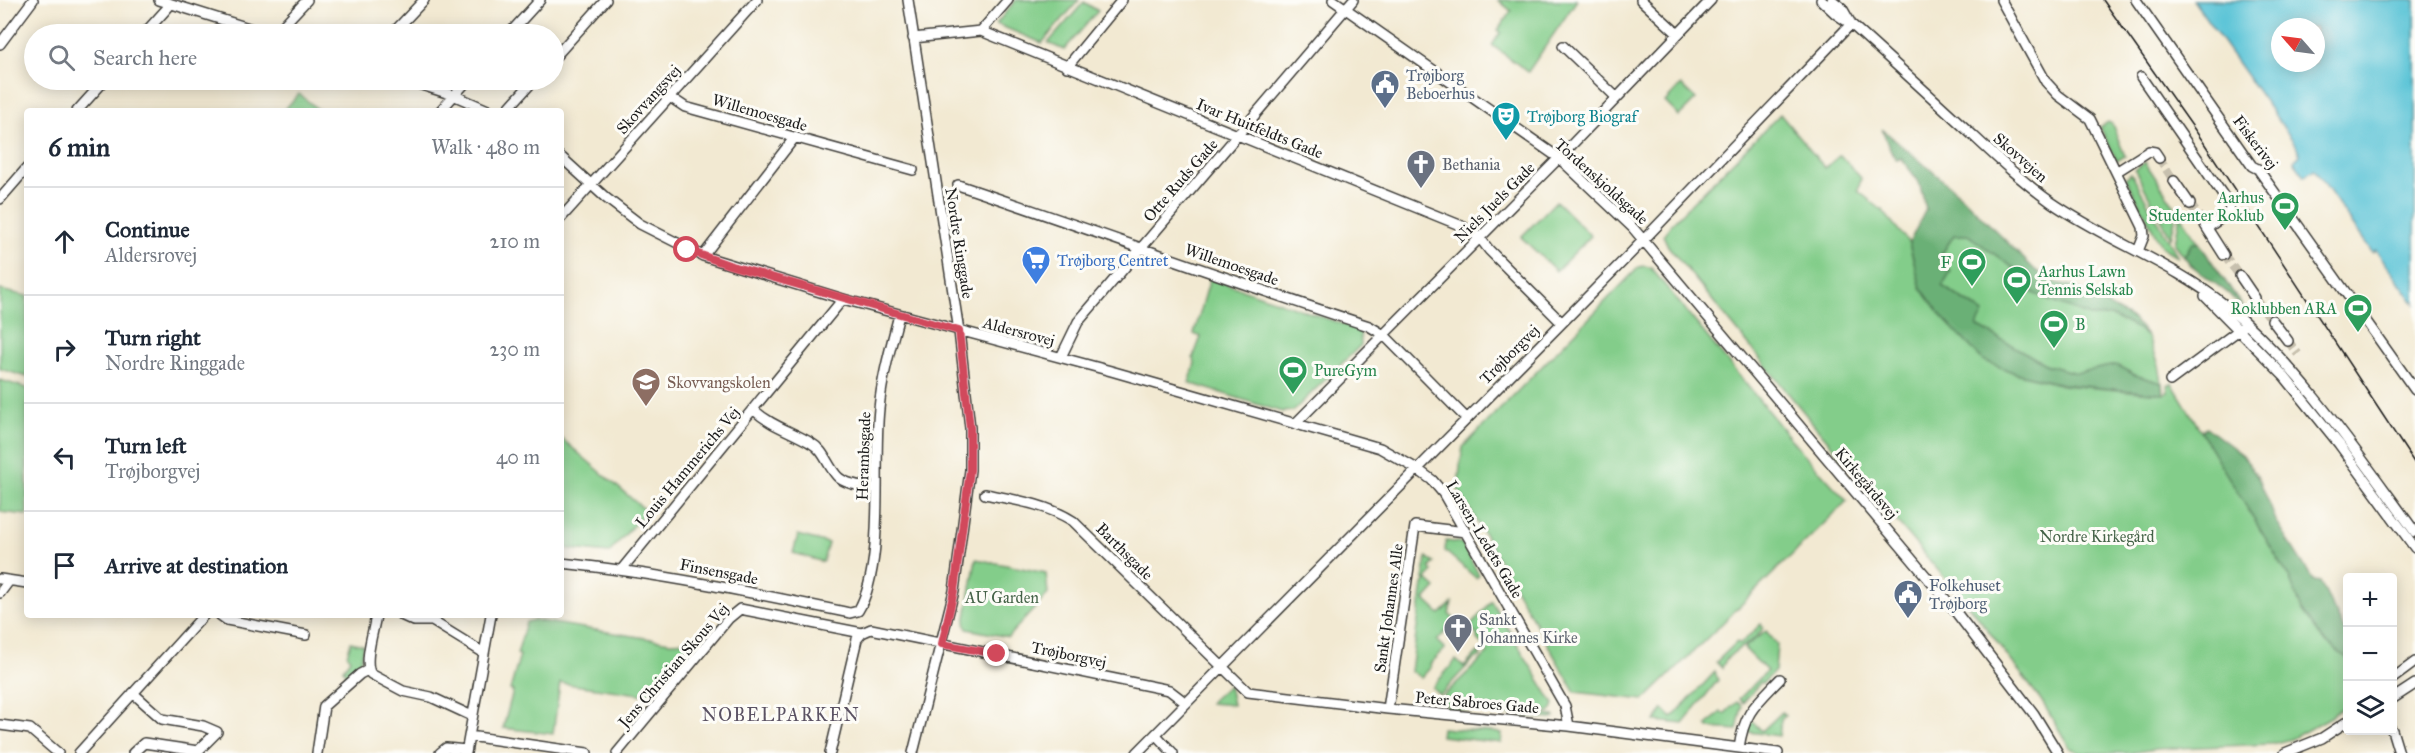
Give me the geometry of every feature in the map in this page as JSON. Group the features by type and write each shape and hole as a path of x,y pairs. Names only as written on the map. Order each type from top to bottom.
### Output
{"street":[{"path":"0,44 33,0"},
{"path":"159,0 236,24"},
{"path":"284,24 307,0"},
{"path":"401,24 424,0"},
{"path":"518,24 540,0"},
{"path":"564,47 606,0"},
{"name":"Skovvangsvej","path":"564,215 757,0"},
{"name":"Nordre Ringgade","path":"908,0 959,331 970,428 970,470 954,591 915,753"},
{"path":"981,31 1008,0"},
{"path":"1067,67 1122,0"},
{"name":"Tordenskjoldsgade","path":"1333,0 1558,158 1644,239"},
{"name":"Otte Ruds Gade","path":"1061,357 1078,322 1353,0"},
{"path":"1641,0 1678,34"},
{"name":"Niels Juels Gade","path":"1296,423 1711,0"},
{"path":"1821,0 1851,24"},
{"path":"1832,0 1842,8 1851,24"},
{"path":"2001,0 2046,82 2058,95 2090,119 2120,170 2143,227 2144,236 2138,251"},
{"name":"Fiskerivej","path":"2136,0 2252,166 2258,169 2415,390"},
{"path":"153,24 171,4"},
{"name":"Trøjborgvej","path":"1137,753 1644,239 1851,24"},
{"name":"Skovvejen","path":"1851,24 2031,187 2071,215 2193,284 2290,370 2318,403 2415,532"},
{"name":"Ivar Huitfeldts Gade","path":"913,38 981,31 1462,226 1480,238 1489,250 1561,322"},
{"path":"1563,46 1617,98"},
{"path":"2141,77 2229,204 2228,213 2206,227 2224,255"},
{"path":"80,108 96,90"},
{"path":"437,90 483,108"},
{"path":"442,108 458,90"},
{"path":"509,108 525,90"},
{"name":"Willemoesgade","path":"670,97 685,106 913,170"},
{"path":"703,256 795,137"},
{"path":"2120,170 2149,151 2155,152 2159,158"},
{"name":"Aldersrovej","path":"564,160 640,224 703,256 899,315 1061,357 1296,423 1380,448 1417,468"},
{"path":"0,199 24,171"},
{"path":"2174,181 2190,204"},
{"name":"Willemoesgade","path":"958,185 1142,247 1209,273 1370,326 1384,335 1466,418"},
{"name":"Kirkegårdsvej","path":"1644,239 1952,607 2034,714 2058,753"},
{"path":"2240,276 2255,298"},
{"name":"Louis Hammerichs Vej","path":"622,569 843,299"},
{"name":"Herambsgade","path":"864,600 875,540 879,410 884,374 899,315"},
{"path":"2272,320 2288,341"},
{"path":"2170,381 2243,328"},
{"name":"Skovvejen","path":"2243,328 2338,444 2415,548"},
{"path":"754,410 766,422 813,444 823,453 837,477 846,482 877,489"},
{"name":"Larsen-Ledets Gade","path":"1417,468 1438,487 1466,532 1565,706 1569,726"},
{"name":"Barthsgade","path":"985,494 1030,502 1073,521 1222,667"},
{"name":"Sankt Johannes Alle","path":"1388,709 1415,526 1466,532"},
{"name":"Finsensgade","path":"564,563 622,569 720,585 850,613 858,610 864,600"},
{"path":"0,593 5,580 24,583"},
{"name":"Jens Christian Skous Vej","path":"617,753 729,618 740,609 862,633 871,629 942,644"},
{"path":"79,753 200,618"},
{"path":"224,618 306,635"},
{"path":"376,618 368,670 374,677 403,691 431,697 472,716"},
{"path":"408,618 414,621 432,621 484,652"},
{"path":"440,753 446,748 466,751 490,618"},
{"path":"830,753 858,639 862,633"},
{"name":"Trøjborgvej","path":"942,644 1169,690 1186,703"},
{"path":"2397,675 2415,662"},
{"name":"Peter Sabroes Gade","path":"1222,667 1248,692 1388,709 1569,726 1778,753"},
{"path":"317,753 324,706 360,674 368,670"},
{"path":"1739,748 1742,728 1748,714 1780,679"},
{"path":"2397,696 2415,684"},
{"path":"133,693 162,719 203,726 217,732 198,751 144,743 134,753"},
{"path":"2284,753 2322,738 2343,724"},
{"path":"0,725 30,729 58,753"},
{"path":"1156,735 1173,753"},
{"path":"2394,735 2399,753"},
{"path":"469,736 587,753"}],"green space":[{"path":"1016,0 1079,0 1042,43 996,24"},
{"path":"1498,0 1577,0 1528,72 1492,45 1501,32 1498,30 1511,11"},
{"path":"1084,2 1098,11 1064,50 1048,43"},
{"path":"1681,85 1696,99 1679,116 1665,102"},
{"path":"299,94 316,108 286,108"},
{"name":"Nordre Kirkegård","path":"1780,114 1825,168 1840,155 1861,178 1858,191 1883,211 1909,243 1921,288 1943,318 1983,360 2015,373 2062,385 2163,394 2168,392 2167,385 2172,383 2289,577 2302,610 2324,641 2343,655 2343,707 2329,718 2291,739 2271,744 2156,749 2128,753 2081,753 2070,748 2041,700 1977,616 1815,426 1668,246 1663,235 1673,222"},
{"path":"2108,122 2112,124 2125,156 2117,161 2100,127"},
{"path":"1882,129 1956,191 2035,270 2057,283 2073,286 2134,320 2148,337 2136,328 2111,316 2093,317 2047,300 2009,280 2015,269 1968,235 1954,235 1939,258 1951,271 1942,286 1984,313 1977,326 2047,365 2076,373 2116,365 2135,375 2162,383 2163,394 2062,384 2015,373 1983,360 1943,318 1921,288 1909,243 1926,209 1919,182 1901,158 1897,160 1891,152"},
{"path":"2145,162 2177,210 2171,238 2135,170"},
{"path":"2131,173 2178,257 2162,247 2126,178"},
{"path":"1556,201 1591,236 1556,271 1521,237"},
{"path":"2180,214 2199,243 2192,243 2184,256 2175,244"},
{"name":"Aarhus Lawn Tennis Selskab","path":"1954,235 1968,235 2015,269 2009,280 2092,317 2111,316 2136,328 2148,337 2159,365 2162,383 2134,375 2116,365 2076,373 2047,365 1977,326 1983,312 1942,286 1939,258"},
{"path":"2192,243 2199,243 2250,317 2229,294 2191,265 2184,256"},
{"path":"1639,267 1651,268 1795,444 1847,501 1644,700 1575,692 1458,489 1463,447"},
{"path":"1210,278 1360,330 1361,345 1293,411 1282,412 1189,383 1195,363 1193,358 1201,337 1194,334"},
{"path":"0,290 24,295 24,376 0,369"},
{"path":"0,380 24,387 24,515 0,512"},
{"path":"2206,427 2243,455 2260,481 2277,523 2314,581 2320,582 2343,627 2343,655 2324,641 2302,610 2289,577 2201,432"},
{"path":"564,441 646,511 609,553 564,548"},
{"path":"798,535 828,543 823,562 793,553"},
{"path":"1446,541 1462,543 1479,575 1476,578 1445,551"},
{"path":"1427,557 1434,563 1430,568 1433,572 1426,579 1436,588 1425,600 1440,614 1452,603 1449,614 1465,629 1491,601 1554,704 1551,712 1446,704 1443,696 1488,653 1485,646 1477,640 1477,635 1468,627 1457,636 1448,629 1437,641 1445,649 1430,664 1431,667 1421,678 1411,671 1423,584 1426,580 1423,579"},
{"name":"AU Garden","path":"976,559 1046,573 1048,594 1008,637 967,629 965,623"},
{"path":"534,620 670,642 691,641 646,695 560,683 553,734 503,728 513,691 510,690 520,655 517,654 526,622"},
{"path":"1761,624 1763,628 1759,634 1735,651 1725,661 1722,668 1716,662 1737,642 1740,644"},
{"path":"1766,631 1777,644 1775,671 1763,683 1761,682 1743,703 1739,699 1767,671 1744,648"},
{"path":"351,642 363,645 360,664 348,679 343,669 350,659 347,655"},
{"path":"1478,652 1481,656 1473,660 1440,695 1432,688 1456,660 1464,667"},
{"path":"1715,672 1718,680 1683,724 1655,721 1663,709 1672,718"},
{"path":"1229,685 1233,705 1210,703 1210,702"},
{"path":"1737,702 1742,706 1737,730 1709,728 1707,725 1721,712 1724,714"},
{"path":"1443,706 1555,717 1551,719 1443,708"},
{"path":"1782,712 1785,716 1781,720 1779,736 1749,732 1750,719 1762,731"},
{"path":"1442,728 1502,733 1501,743 1441,736"}],"water":[{"path":"2193,0 2415,0 2415,304 2376,250 2372,252 2314,169 2305,176 2294,161 2300,155 2296,145"}],"tunnel":[{"path":"2159,158 2174,181"},
{"path":"2190,204 2205,225"},
{"path":"2224,255 2240,276"},
{"path":"2255,298 2272,320"},
{"path":"2288,341 2298,354"}],"tram line":[{"path":"2103,0 2202,140 2415,464"}],"place":[{"name":"Trøjborg Beboerhus","path":"1385,110"},
{"name":"Trøjborg Biograf","path":"1506,142"},
{"name":"Bethania","path":"1421,190"},
{"name":"Aarhus Studenter Roklub","path":"2285,232"},
{"name":"Trøjborg Centret","path":"1036,286"},
{"name":"F","path":"1972,288"},
{"name":"Aarhus Lawn Tennis Selskab","path":"2017,306"},
{"name":"Roklubben ARA","path":"2358,334"},
{"name":"B","path":"2054,350"},
{"name":"PureGym","path":"1293,396"},
{"name":"Skovvangskolen","path":"646,408"},
{"name":"Folkehuset Trøjborg","path":"1908,620"},
{"name":"Sankt Johannes Kirke","path":"1458,654"}],"district":[{"name":"NOBELPARKEN","path":"781,715"}],"route":[{"path":"687,250 843,299 959,331 970,428 970,470 954,591 942,644 997,654"}]}
